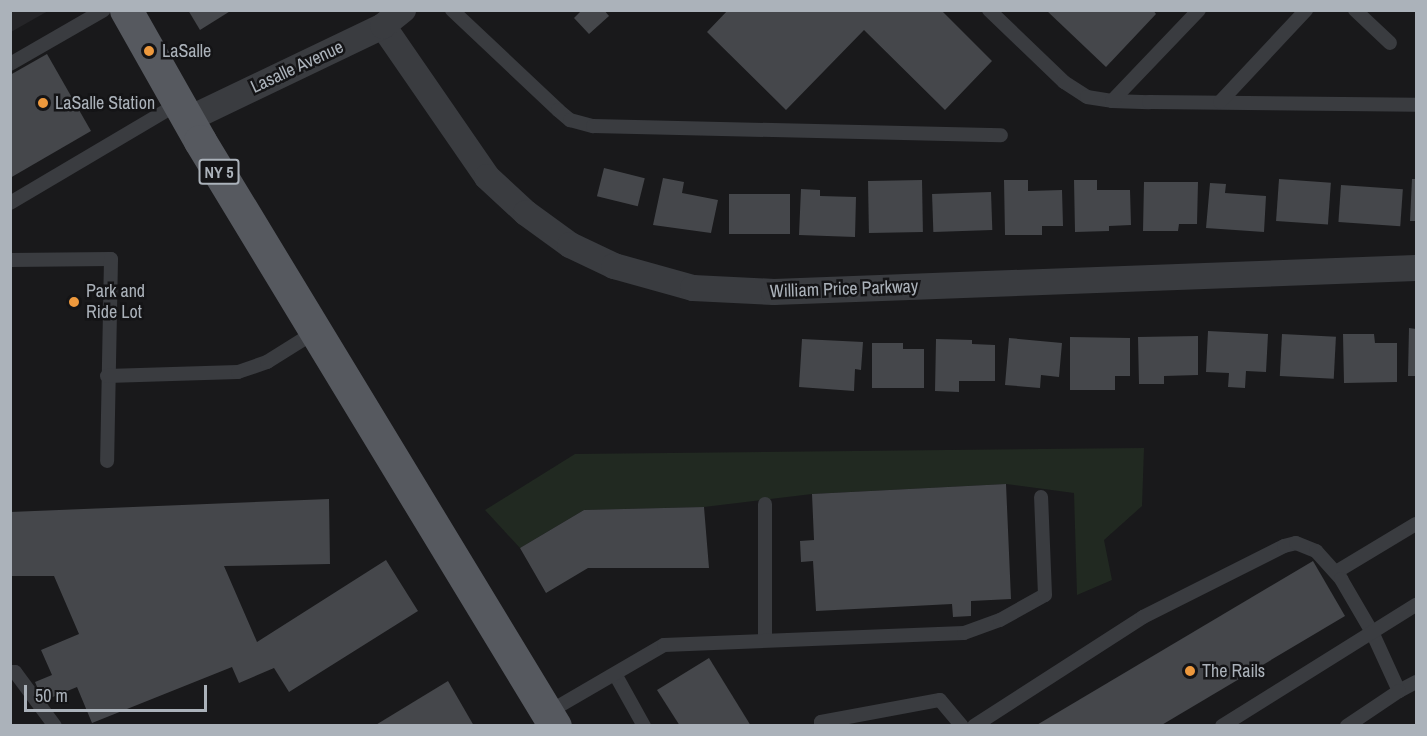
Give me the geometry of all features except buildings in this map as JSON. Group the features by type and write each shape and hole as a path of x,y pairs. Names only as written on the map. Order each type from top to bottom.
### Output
{"main road":[{"name":"NY 5","path":"126,10 315,332 551,719"}],"street":[{"name":"Lasalle Avenue","path":"184,111 393,18"},
{"name":"William Price Parkway","path":"393,18 487,177 526,213 570,245 614,266 693,288 774,292 1416,268"}],"lane":[{"path":"10,64 104,10"},
{"path":"452,10 570,120 593,126 1001,135"},
{"path":"989,10 1064,82 1087,97 1112,101 1416,105"},
{"path":"1112,101 1199,10"},
{"path":"1220,102 1306,10"},
{"path":"1355,10 1390,43"},
{"path":"10,203 184,111"},
{"path":"10,260 111,259 107,461"},
{"path":"107,376 238,372 267,362 315,332"},
{"path":"551,719 615,674 664,645 964,633 1000,620 1045,595 1041,497"},
{"path":"765,504 765,640"},
{"path":"1336,572 1416,524"},
{"path":"974,726 1143,617 1284,546 1296,543 1316,551 1336,572 1372,632 1399,691"},
{"path":"1222,726 1416,605"},
{"path":"10,672 15,672 55,726"},
{"path":"615,674 644,726"},
{"path":"1347,726 1416,682"},
{"path":"821,726 821,722 940,700 962,726"}],"shaded area":[{"path":"11,10 48,10 48,11 11,32"},
{"path":"1144,448 1142,506 1104,540 1112,580 1077,595 1074,493 1006,484 812,494 704,507 584,510 520,548 485,510 575,454"}],"place":[{"name":"LaSalle","path":"149,51"},
{"name":"LaSalle Station","path":"43,103"},
{"name":"Park and Ride Lot","path":"74,302"},
{"name":"The Rails","path":"1190,671"}]}
